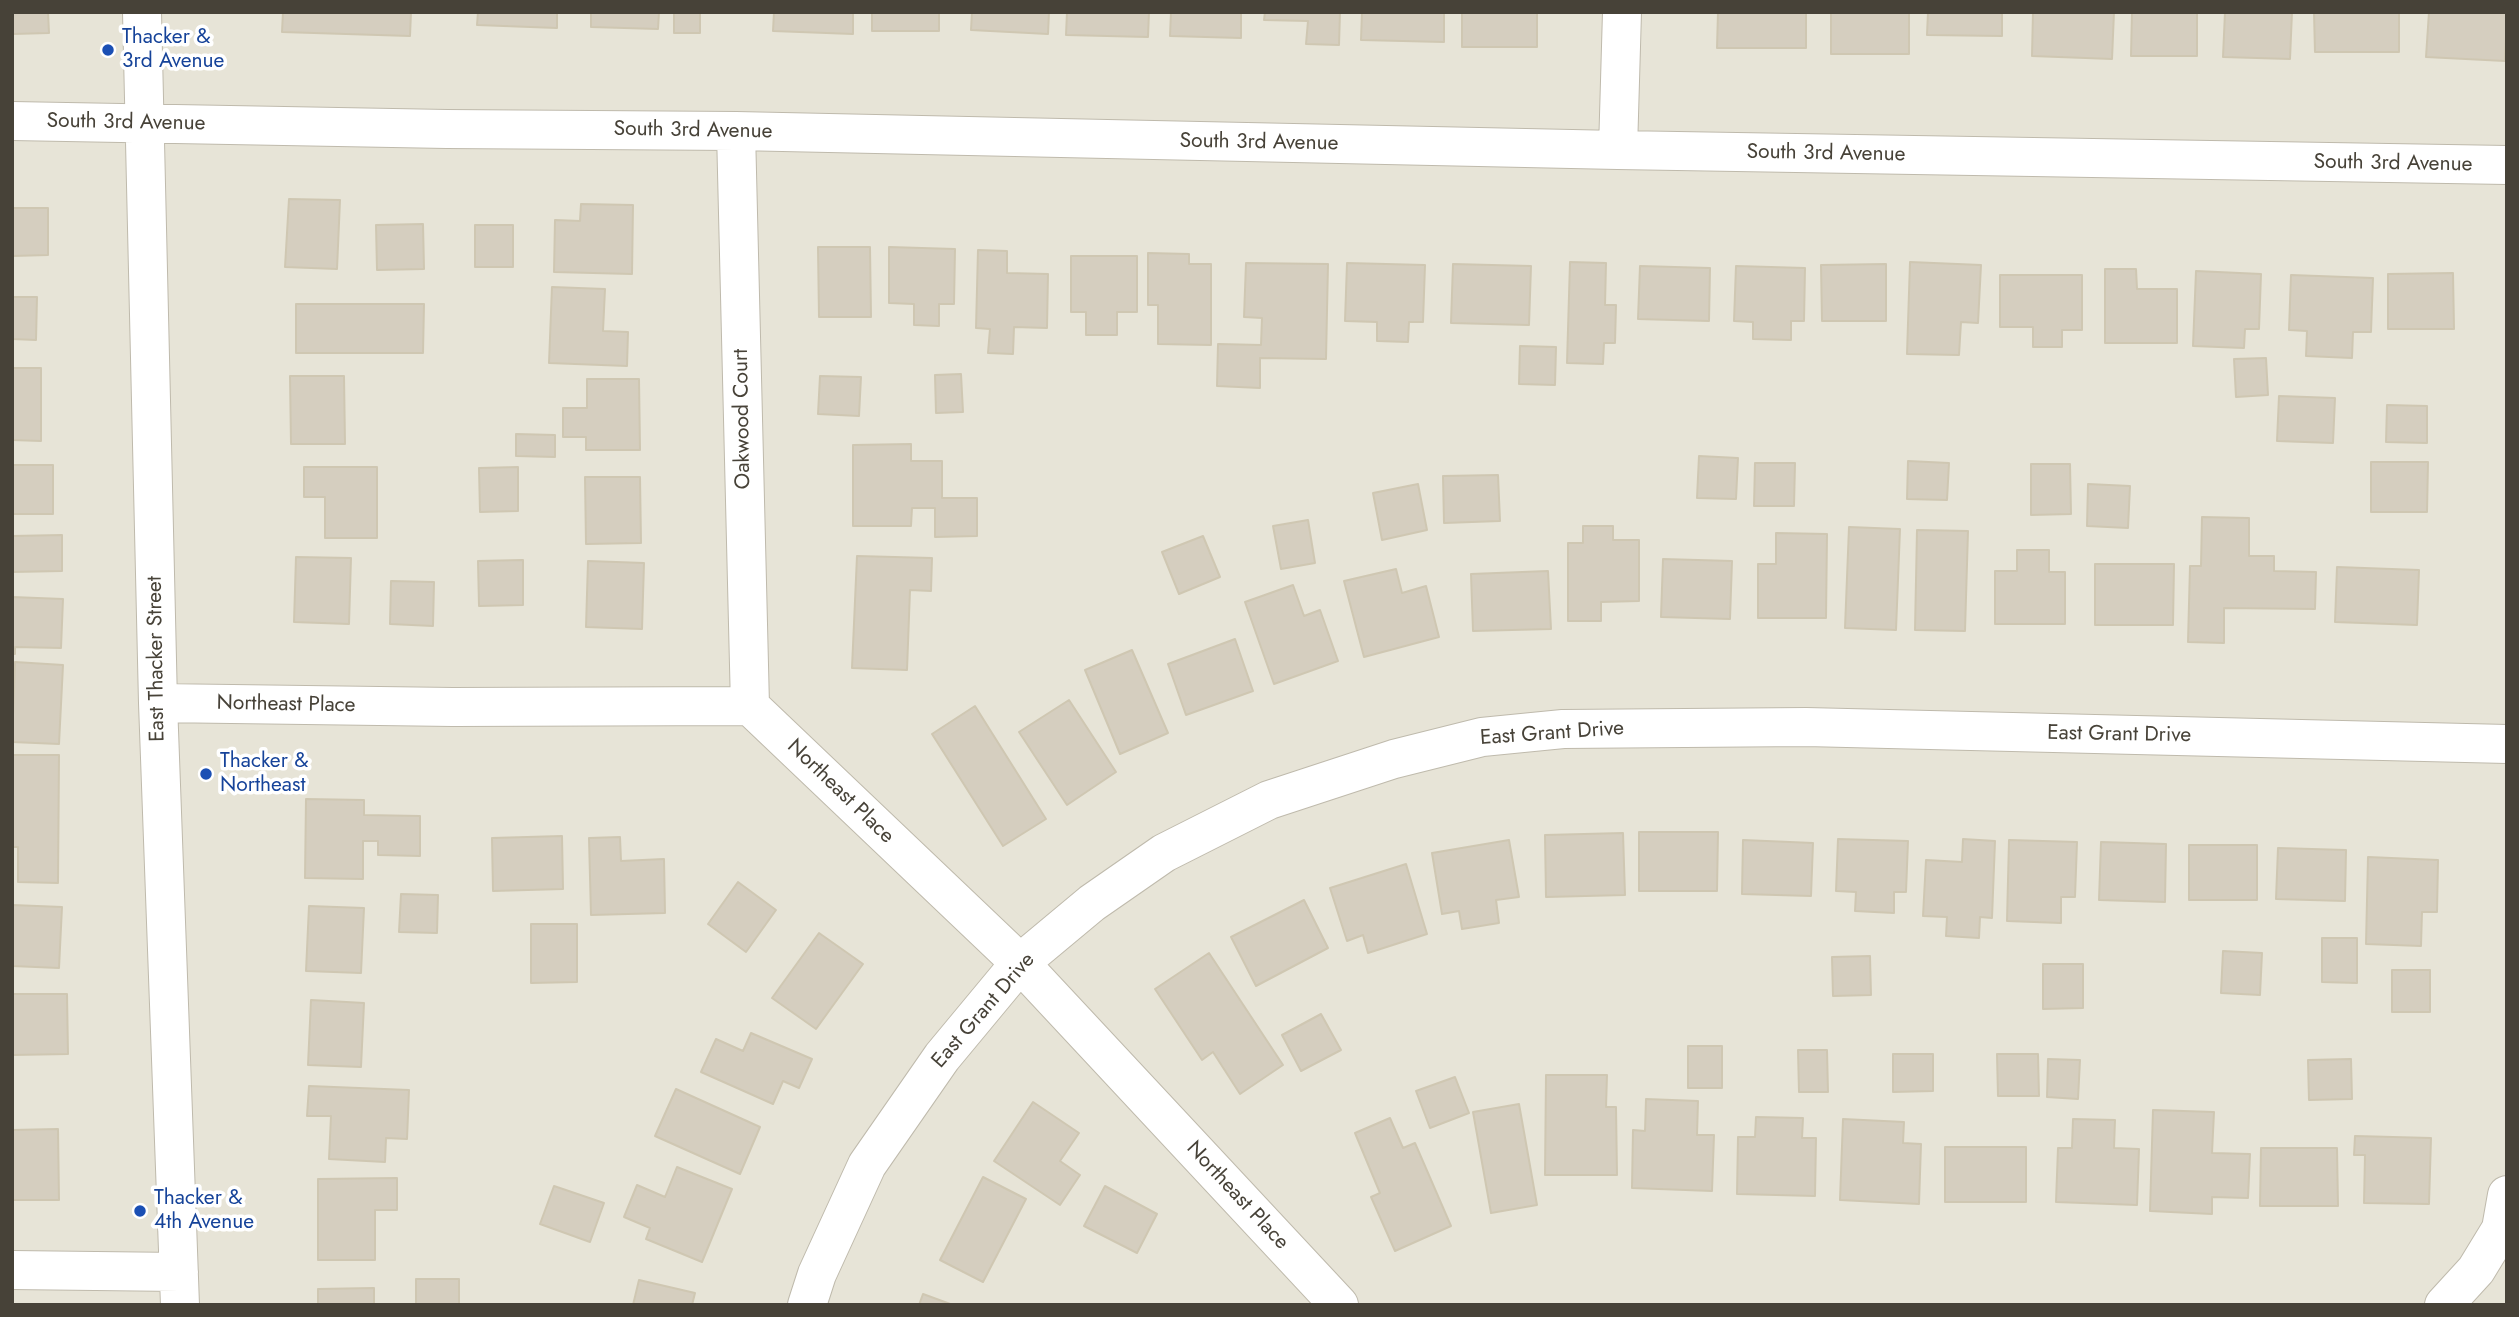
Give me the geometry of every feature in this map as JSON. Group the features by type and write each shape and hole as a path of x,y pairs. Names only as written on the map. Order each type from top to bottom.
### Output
{"street":[{"name":"East Thacker Street","path":"142,12 158,703 180,1289"},
{"path":"1618,150 1622,12"},
{"name":"South 3rd Avenue","path":"12,121 447,130 736,131 2507,166"},
{"name":"Oakwood Court","path":"736,131 750,706"},
{"name":"Northeast Place","path":"158,703 453,707 750,706 1020,964 1339,1305"},
{"name":"East Grant Drive","path":"807,1305 817,1274 867,1165 942,1057 1020,964 1092,903 1164,853 1269,800 1394,759 1482,737 1563,729 1806,727 2507,744"},
{"path":"2444,1305 2476,1270 2501,1229 2507,1195"},
{"path":"12,1270 180,1289"}],"shaded area":[{"path":"12,12 2507,12 2507,1305 12,1305"}],"building":[{"path":"12,12 48,12 49,33 12,34"},
{"path":"283,12 411,12 410,36 282,32"},
{"path":"478,12 557,12 557,28 477,25"},
{"path":"591,12 659,12 658,29 591,27"},
{"path":"674,12 700,12 700,33 674,33"},
{"path":"774,12 853,12 853,34 773,31"},
{"path":"872,12 939,12 939,31 872,31"},
{"path":"972,12 1049,12 1048,34 971,30"},
{"path":"1067,12 1149,12 1148,37 1066,35"},
{"path":"1171,12 1241,12 1241,38 1170,36"},
{"path":"1265,12 1340,12 1339,45 1306,44 1308,21 1264,20"},
{"path":"1362,12 1444,12 1444,42 1361,40"},
{"path":"1462,12 1537,12 1537,47 1462,47"},
{"path":"1718,12 1806,12 1806,48 1717,48"},
{"path":"1831,12 1909,12 1909,54 1831,54"},
{"path":"1928,12 2002,12 2002,36 1927,35"},
{"path":"2033,12 2114,12 2112,59 2032,56"},
{"path":"2132,12 2197,12 2197,56 2131,56"},
{"path":"2225,12 2292,12 2290,59 2223,57"},
{"path":"2314,12 2399,12 2399,52 2315,52"},
{"path":"2429,12 2507,12 2505,61 2426,57"},
{"path":"289,199 340,200 337,269 285,267"},
{"path":"581,204 633,205 632,274 554,272 555,220 580,221"},
{"path":"12,208 48,208 48,255 12,256"},
{"path":"423,224 424,269 377,270 376,225"},
{"path":"475,225 513,225 513,267 475,267"},
{"path":"818,247 870,247 871,317 819,317"},
{"path":"889,247 955,249 954,304 939,304 939,326 914,325 914,304 889,303"},
{"path":"978,250 1007,251 1007,273 1048,274 1047,328 1014,327 1013,354 988,353 990,329 976,328"},
{"path":"1148,253 1189,254 1189,264 1211,264 1211,345 1158,344 1158,305 1148,305"},
{"path":"1071,256 1137,256 1137,312 1117,312 1117,335 1086,335 1086,312 1071,312"},
{"path":"1570,262 1606,263 1605,305 1616,305 1615,343 1604,343 1603,364 1567,363"},
{"path":"1910,262 1981,265 1978,323 1961,322 1959,355 1907,354"},
{"path":"1246,263 1328,264 1326,359 1260,358 1260,388 1217,386 1218,344 1261,345 1262,318 1244,317"},
{"path":"1347,263 1425,265 1423,322 1409,322 1408,342 1377,341 1377,322 1345,321"},
{"path":"1453,264 1531,266 1529,325 1451,323"},
{"path":"1886,264 1886,321 1822,321 1821,265"},
{"path":"1640,266 1710,268 1709,321 1638,319"},
{"path":"1736,266 1805,268 1804,321 1791,321 1791,340 1753,339 1753,322 1734,321"},
{"path":"2105,269 2136,269 2137,289 2177,289 2177,343 2105,343"},
{"path":"2196,271 2261,274 2259,329 2245,329 2244,348 2193,346"},
{"path":"2453,273 2454,329 2388,329 2388,274"},
{"path":"2000,275 2082,275 2082,330 2062,330 2062,347 2033,347 2033,327 2000,327"},
{"path":"2291,275 2373,278 2371,332 2353,332 2352,358 2306,356 2307,331 2289,330"},
{"path":"552,287 605,289 603,331 628,332 627,366 549,363"},
{"path":"12,297 37,297 36,340 12,339"},
{"path":"296,304 424,304 423,353 296,353"},
{"path":"1520,346 1556,347 1555,385 1519,384"},
{"path":"2266,358 2268,395 2236,397 2234,359"},
{"path":"12,368 41,368 41,441 12,440"},
{"path":"961,374 963,412 936,413 935,375"},
{"path":"290,376 344,376 345,444 291,444"},
{"path":"820,376 861,377 859,416 818,414"},
{"path":"587,379 639,379 640,450 586,450 586,437 563,437 563,408 587,408"},
{"path":"2279,396 2335,398 2333,443 2277,441"},
{"path":"2387,405 2427,406 2427,443 2386,442"},
{"path":"516,434 555,435 555,457 516,456"},
{"path":"911,444 911,461 942,461 942,498 977,498 977,536 935,537 935,508 912,508 911,526 853,526 853,445"},
{"path":"1699,456 1738,458 1736,499 1697,498"},
{"path":"1908,461 1949,463 1947,500 1907,499"},
{"path":"2371,462 2428,462 2427,512 2371,512"},
{"path":"1755,463 1795,463 1794,506 1754,506"},
{"path":"2031,464 2070,464 2071,514 2031,515"},
{"path":"12,465 53,465 53,514 12,514"},
{"path":"304,467 377,467 377,538 325,538 325,497 304,497"},
{"path":"518,467 518,511 480,512 479,468"},
{"path":"1498,475 1500,521 1444,523 1443,476"},
{"path":"585,477 640,477 641,543 586,544"},
{"path":"1418,484 1427,530 1382,540 1373,493"},
{"path":"2088,484 2130,486 2128,528 2087,526"},
{"path":"2202,517 2249,518 2249,556 2274,556 2274,571 2316,572 2315,609 2224,608 2224,643 2188,642 2190,566 2201,566"},
{"path":"1308,520 1315,563 1281,569 1273,526"},
{"path":"1583,526 1613,526 1613,540 1639,540 1639,601 1601,602 1601,621 1568,621 1568,543 1583,543"},
{"path":"1849,527 1900,529 1896,630 1845,628"},
{"path":"1917,530 1968,531 1965,631 1915,630"},
{"path":"1776,533 1827,534 1826,618 1758,618 1758,564 1776,564"},
{"path":"62,535 62,571 12,572 12,536"},
{"path":"1203,536 1220,577 1179,594 1162,552"},
{"path":"2017,550 2049,550 2049,572 2065,572 2065,624 1995,624 1995,571 2017,571"},
{"path":"857,556 932,558 931,591 910,590 907,670 852,668"},
{"path":"296,557 351,558 349,624 294,622"},
{"path":"1663,559 1732,561 1730,619 1661,617"},
{"path":"523,560 523,605 479,606 478,561"},
{"path":"588,561 644,563 642,629 586,627"},
{"path":"2095,564 2174,564 2173,625 2095,625"},
{"path":"2337,567 2419,570 2417,625 2335,622"},
{"path":"1396,569 1402,593 1426,586 1439,637 1364,657 1344,581"},
{"path":"1548,571 1551,629 1473,631 1471,574"},
{"path":"391,581 434,582 433,626 390,624"},
{"path":"1293,585 1304,616 1320,610 1338,661 1274,684 1245,602"},
{"path":"12,597 63,599 61,648 15,647 15,654 12,654"},
{"path":"1235,639 1253,691 1186,715 1168,664"},
{"path":"1132,650 1168,733 1120,754 1085,670"},
{"path":"15,662 63,665 59,744 12,742"},
{"path":"1069,700 1116,772 1067,805 1019,732"},
{"path":"975,706 1046,819 1003,846 932,734"},
{"path":"12,755 59,755 58,883 18,882 18,847 12,847"},
{"path":"306,799 364,800 364,815 420,816 420,856 378,855 378,841 363,841 363,879 305,878"},
{"path":"1639,832 1718,832 1717,891 1639,891"},
{"path":"1623,833 1625,895 1546,897 1545,835"},
{"path":"562,836 563,889 493,891 492,838"},
{"path":"620,837 621,861 664,859 665,913 591,915 589,838"},
{"path":"1838,839 1908,841 1906,892 1894,892 1894,913 1855,911 1856,892 1836,891"},
{"path":"1963,839 1995,841 1992,918 1980,917 1979,938 1946,936 1947,917 1923,916 1926,860 1962,862"},
{"path":"1509,840 1519,897 1496,900 1499,923 1462,929 1459,911 1442,914 1432,853"},
{"path":"1743,840 1813,843 1811,896 1742,894"},
{"path":"2009,840 2077,842 2075,897 2061,897 2061,923 2007,921"},
{"path":"2101,842 2166,844 2165,902 2099,900"},
{"path":"2189,845 2257,845 2257,900 2189,900"},
{"path":"2278,848 2346,850 2345,901 2276,899"},
{"path":"2368,857 2438,860 2437,912 2422,912 2421,946 2366,944"},
{"path":"1406,864 1427,934 1368,953 1363,935 1347,941 1330,888"},
{"path":"738,882 776,910 746,952 708,924"},
{"path":"401,894 438,895 437,933 399,932"},
{"path":"1304,900 1328,948 1256,986 1231,937"},
{"path":"12,905 62,907 59,968 12,966"},
{"path":"309,906 364,908 361,973 306,971"},
{"path":"531,924 577,924 577,982 531,983"},
{"path":"819,933 863,964 816,1029 772,998"},
{"path":"2322,938 2357,938 2357,983 2322,982"},
{"path":"2223,951 2262,953 2260,995 2221,993"},
{"path":"1209,953 1283,1065 1240,1094 1213,1052 1202,1060 1155,989"},
{"path":"1870,956 1871,995 1833,996 1832,957"},
{"path":"2043,964 2083,964 2083,1008 2043,1009"},
{"path":"2392,970 2430,970 2430,1012 2392,1012"},
{"path":"12,994 67,994 68,1054 12,1055"},
{"path":"311,1000 364,1003 361,1067 308,1065"},
{"path":"1321,1014 1341,1050 1301,1071 1282,1035"},
{"path":"751,1033 812,1059 799,1088 783,1081 773,1104 701,1072 716,1039 743,1051"},
{"path":"1688,1046 1722,1046 1722,1088 1688,1088"},
{"path":"1798,1050 1827,1050 1828,1092 1799,1092"},
{"path":"1893,1054 1933,1054 1933,1091 1893,1092"},
{"path":"1997,1054 2038,1054 2039,1096 1998,1096"},
{"path":"2048,1059 2080,1060 2078,1099 2047,1097"},
{"path":"2351,1059 2352,1099 2309,1100 2308,1060"},
{"path":"1546,1075 1607,1075 1606,1107 1616,1107 1617,1175 1545,1175"},
{"path":"1455,1077 1469,1113 1430,1128 1416,1091"},
{"path":"309,1086 409,1090 407,1139 386,1138 385,1162 329,1159 331,1116 307,1116"},
{"path":"676,1089 760,1127 740,1174 655,1136"},
{"path":"1646,1099 1698,1101 1697,1135 1714,1135 1712,1191 1632,1188 1633,1130 1645,1131"},
{"path":"1033,1102 1079,1133 1060,1161 1080,1175 1060,1205 994,1161"},
{"path":"1519,1104 1537,1205 1491,1213 1473,1112"},
{"path":"2153,1110 2214,1112 2212,1153 2250,1154 2248,1198 2212,1197 2212,1214 2150,1211"},
{"path":"1756,1117 1803,1118 1802,1138 1816,1138 1815,1196 1737,1194 1738,1137 1755,1137"},
{"path":"1390,1118 1403,1148 1415,1143 1451,1226 1395,1251 1371,1197 1380,1193 1355,1133"},
{"path":"1843,1119 1904,1122 1903,1143 1921,1144 1919,1204 1840,1200"},
{"path":"2073,1119 2115,1120 2114,1148 2139,1149 2137,1205 2056,1202 2058,1148 2072,1148"},
{"path":"58,1129 59,1200 12,1200 12,1130"},
{"path":"2355,1136 2431,1138 2429,1204 2364,1203 2365,1155 2354,1155"},
{"path":"1945,1147 2026,1147 2026,1202 1945,1202"},
{"path":"2261,1148 2337,1148 2338,1206 2260,1206"},
{"path":"677,1167 732,1189 702,1262 646,1239 650,1228 624,1217 637,1185 665,1197"},
{"path":"983,1177 1026,1199 983,1282 940,1260"},
{"path":"397,1178 397,1210 375,1210 375,1260 318,1260 318,1179"},
{"path":"554,1186 604,1203 590,1242 540,1224"},
{"path":"1105,1186 1157,1214 1137,1253 1084,1226"},
{"path":"416,1279 459,1279 459,1305 416,1305"},
{"path":"639,1280 695,1293 692,1305 633,1305"},
{"path":"374,1288 374,1305 318,1305 318,1289"},
{"path":"923,1294 953,1305 919,1305"}],"place":[{"name":"Thacker & 3rd Avenue","path":"108,50"},
{"name":"Thacker & Northeast","path":"206,774"},
{"name":"Thacker & 4th Avenue","path":"140,1211"}]}
